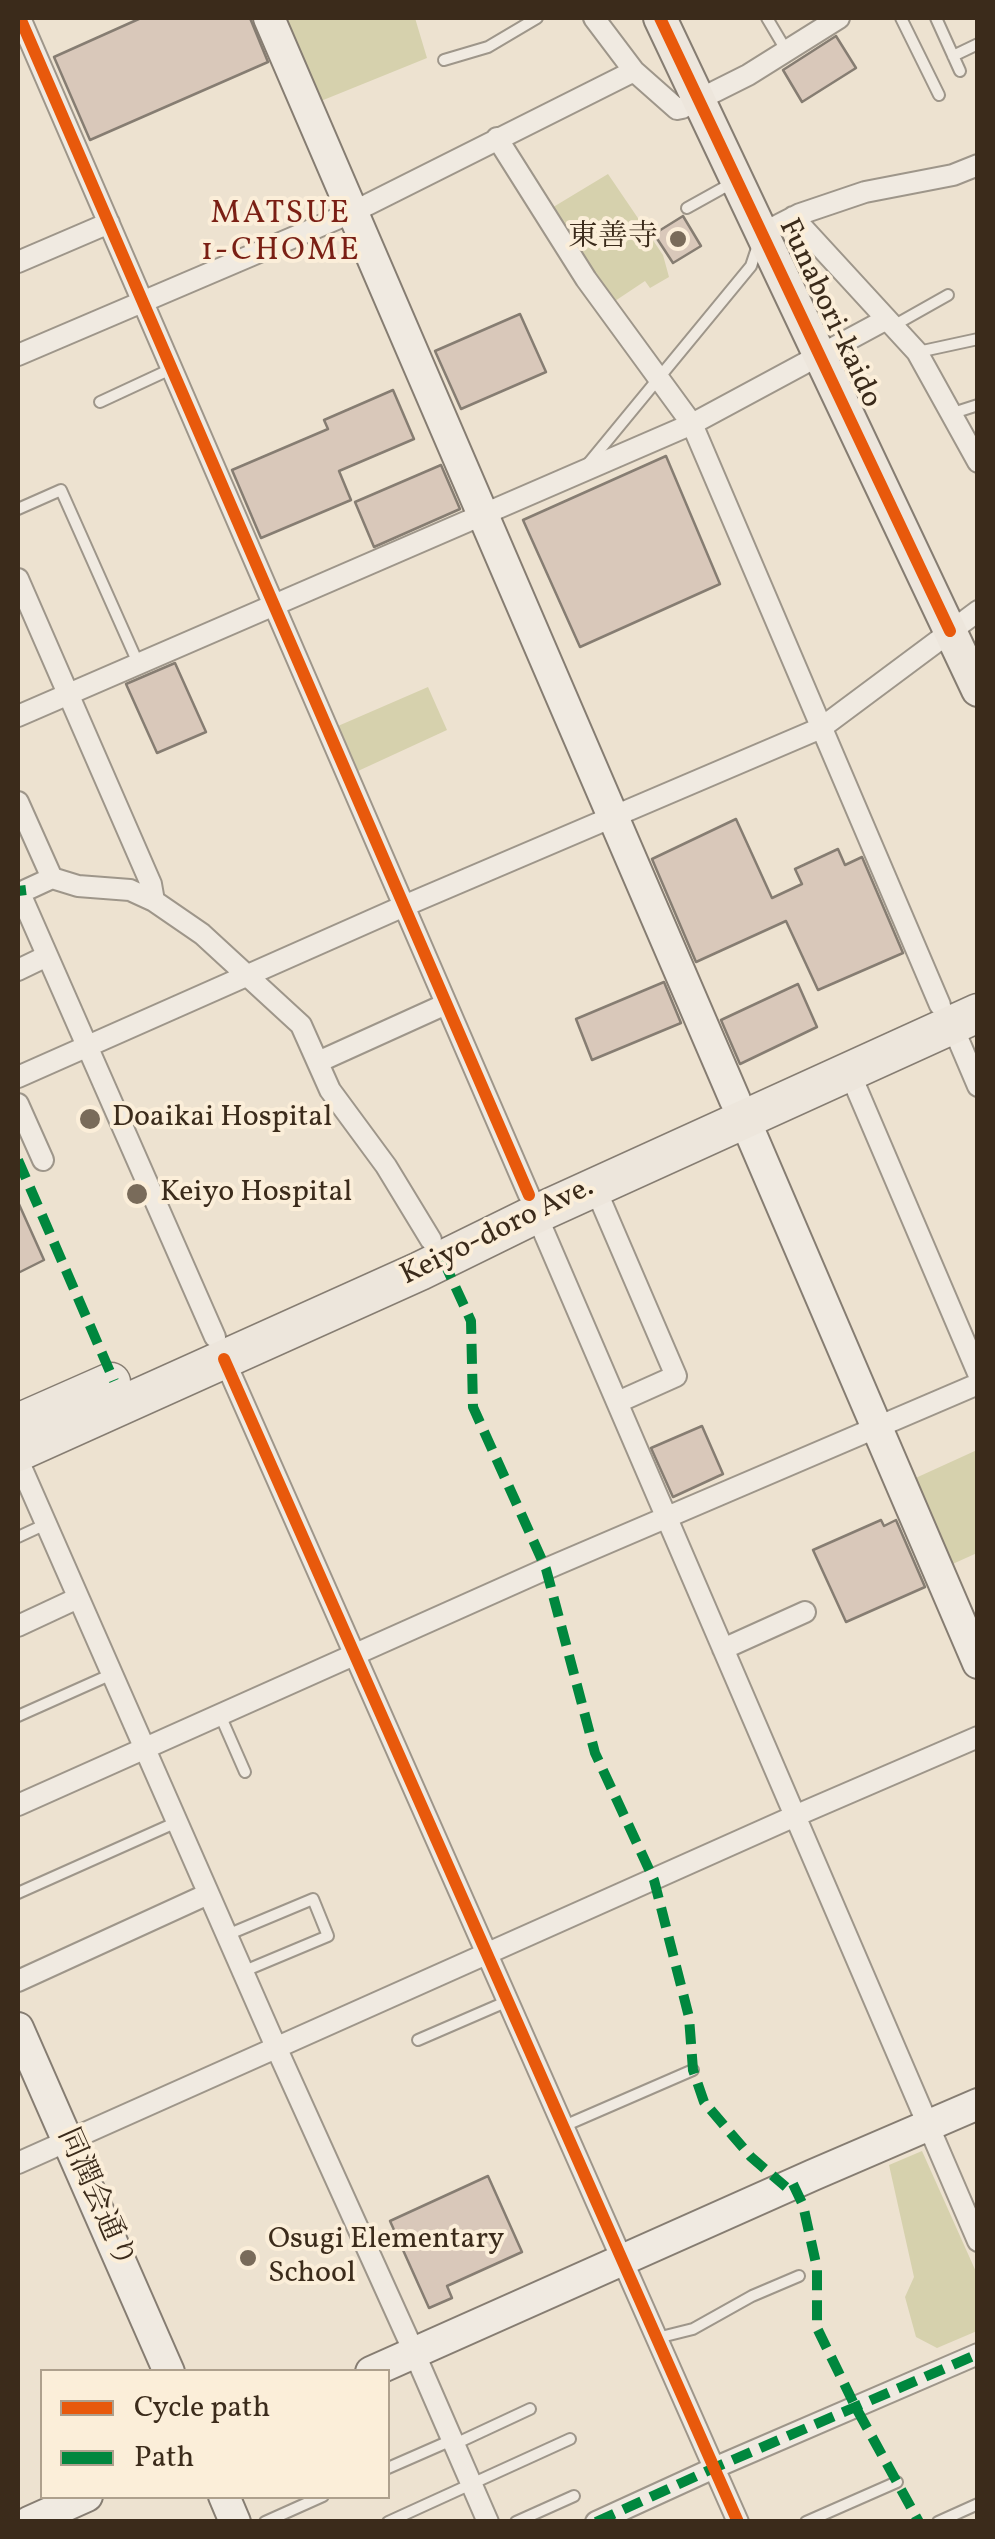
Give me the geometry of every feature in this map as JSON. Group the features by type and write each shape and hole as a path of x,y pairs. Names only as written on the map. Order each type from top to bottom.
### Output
{"highway":[{"name":"Keiyo-doro Ave.","path":"740,1109 849,1071 956,1014 978,986"},
{"name":"Keiyo-doro Ave.","path":"18,1456 430,1240 532,1204 956,1014"},
{"name":"Keiyo-doro Ave.","path":"18,1423 420,1272 532,1204"}],"main road":[{"name":"Funabori-kaido","path":"660,18 978,690"}],"street":[{"path":"20,18 978,2241"},
{"path":"269,18 978,1663"},
{"path":"594,18 634,72 677,109 748,76 840,18"},
{"path":"18,355 353,212 634,72"},
{"path":"496,138 586,279 692,424 821,728 956,1014 978,1086"},
{"path":"763,233 793,217 865,192 953,175 978,165"},
{"path":"793,217 916,352 978,462"},
{"path":"18,262 109,223"},
{"path":"18,716 692,424 889,323"},
{"path":"18,578 150,884 154,902"},
{"path":"18,1077 821,728 978,611"},
{"path":"18,802 52,878"},
{"path":"430,1240 386,1166 330,1090 301,1025 202,934 132,891 78,886 52,878 22,893 738,2522"},
{"path":"18,970 47,956"},
{"path":"318,1062 446,1004"},
{"path":"849,1071 978,1373"},
{"path":"18,1104 43,1160"},
{"path":"602,1204 676,1376 618,1402"},
{"path":"18,1805 546,1569 978,1384"},
{"path":"18,1456 242,1972 488,2522"},
{"path":"18,1626 78,1598"},
{"path":"724,1649 805,1612"},
{"path":"18,2162 978,1737"},
{"path":"18,1981 208,1894"},
{"name":"同潤会通り","path":"18,2028 169,2369"},
{"path":"377,2369 978,2104"},
{"path":"596,2522 978,2354"},
{"path":"29,2522 80,2499"}],"lane":[{"path":"444,60 488,47 538,18"},
{"path":"767,18 787,51"},
{"path":"900,18 939,95"},
{"path":"936,18 960,71"},
{"path":"954,56 978,44"},
{"path":"687,208 737,180"},
{"path":"582,472 751,266 763,233"},
{"path":"889,323 948,295"},
{"path":"916,352 978,339"},
{"path":"100,402 172,369"},
{"path":"950,414 978,404"},
{"path":"18,509 61,490 138,664"},
{"path":"18,1536 46,1524"},
{"path":"18,1716 112,1674"},
{"path":"220,1716 245,1772"},
{"path":"18,1893 177,1822"},
{"path":"226,1935 313,1899 328,1936 242,1972"},
{"path":"418,2040 508,2000"},
{"path":"564,2126 693,2070"},
{"path":"656,2338 693,2329 798,2276"},
{"path":"390,2467 530,2409"},
{"path":"388,2522 570,2440"},
{"path":"806,2522 897,2482"},
{"path":"516,2522 574,2496"},
{"path":"265,2522 315,2499"},
{"path":"938,2522 978,2504"}],"shaded area":[{"path":"274,18 415,18 427,58 311,105"},
{"path":"608,174 663,255 669,277 650,288 645,281 615,301 550,209"},
{"path":"428,687 447,730 358,771 338,726"},
{"path":"977,1450 977,1553 946,1567 909,1481"},
{"path":"922,2151 977,2274 977,2331 937,2348 916,2337 905,2297 914,2277 889,2165"}],"building":[{"path":"141,18 250,18 268,62 90,140 54,57"},
{"path":"836,36 856,68 802,102 783,70"},
{"path":"683,216 701,246 673,263 654,234"},
{"path":"520,314 546,372 461,409 435,351"},
{"path":"393,390 414,439 339,471 351,500 261,538 232,470 328,429 324,420"},
{"path":"666,456 720,584 580,647 523,520"},
{"path":"441,465 460,509 374,547 355,502"},
{"path":"175,663 206,732 157,753 126,684"},
{"path":"736,819 772,898 802,884 795,869 838,849 845,865 862,857 903,953 818,990 786,921 696,962 652,859"},
{"path":"664,982 681,1023 592,1060 576,1019"},
{"path":"798,984 817,1027 740,1064 721,1020"},
{"path":"18,1202 44,1260 18,1273"},
{"path":"702,1426 723,1474 673,1497 651,1448"},
{"path":"881,1520 884,1526 896,1520 925,1587 846,1622 813,1550"},
{"path":"488,2176 522,2252 447,2286 452,2298 429,2308 390,2221"}],"marked path":[{"path":"18,891 26,890"},
{"path":"18,1160 114,1381"},
{"path":"443,1260 471,1321 473,1407 546,1569 595,1753 654,1880 689,2017 693,2070 704,2102 751,2157 786,2187"},
{"path":"793,2184 803,2205 817,2268 817,2328 919,2522"},
{"path":"596,2522 978,2354"}],"cycle path":[{"path":"20,18 529,1195"},
{"path":"660,18 950,631"},
{"path":"224,1359 738,2522"}],"place":[{"name":"東善寺","path":"678,239"},
{"name":"Doaikai Hospital","path":"90,1119"},
{"name":"Keiyo Hospital","path":"137,1194"},
{"name":"Osugi Elementary School","path":"248,2258"}],"district":[{"name":"MATSUE 1-CHOME","path":"281,234"}]}
